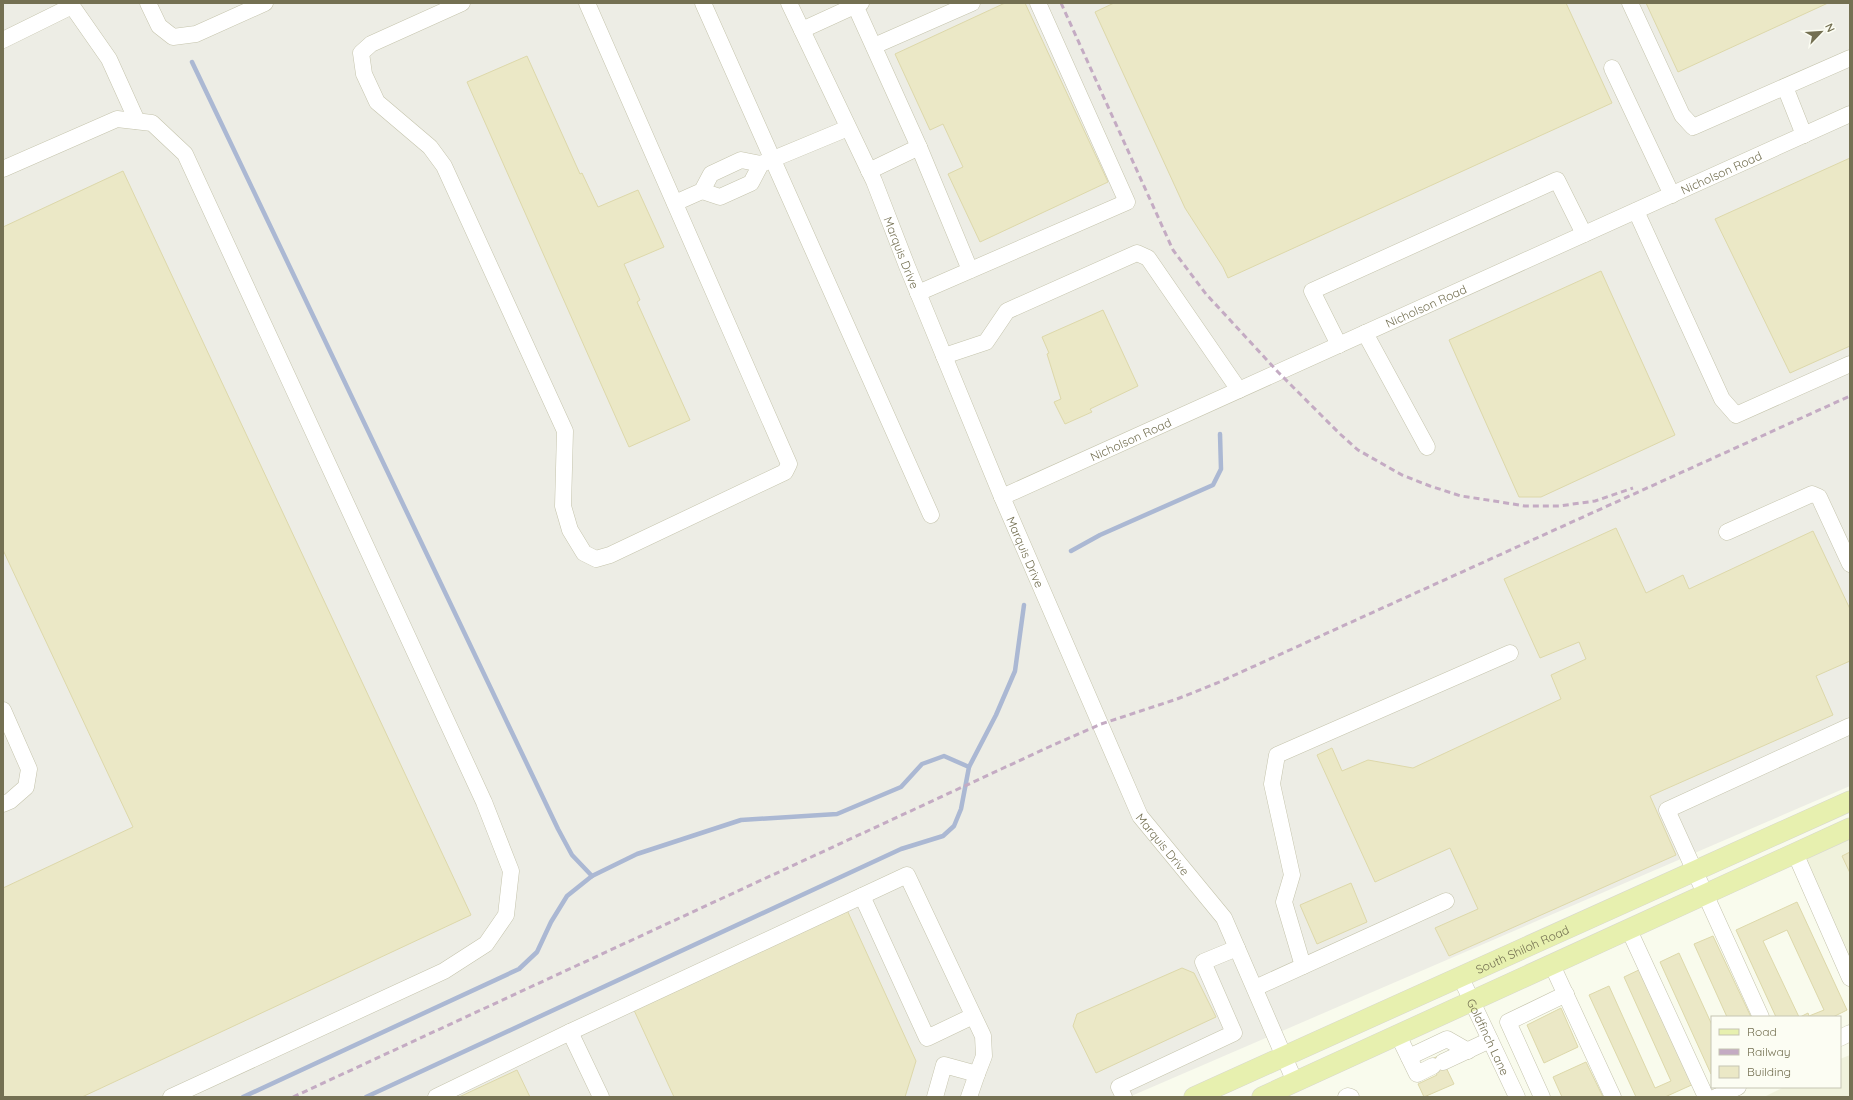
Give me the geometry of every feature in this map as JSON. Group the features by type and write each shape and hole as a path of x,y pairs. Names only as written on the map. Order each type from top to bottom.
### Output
{"main road":[{"name":"South Shiloh Road","path":"1194,1097 1850,801"},
{"path":"1262,1097 1290,1088 1398,1035 1850,828"}],"street":[{"path":"148,3 159,26 173,37 196,34 265,3"},
{"path":"462,3 371,44 361,53 364,74 378,102 430,147 444,166 564,431 563,506 570,530 584,553 596,559 610,555 785,472 789,464 587,3"},
{"path":"703,3 766,162 931,515"},
{"name":"Marquis Drive","path":"789,3 869,171 1002,497 1140,816 1224,918 1284,1056 1290,1088"},
{"path":"874,46 972,3"},
{"path":"918,293 1127,202 1038,3"},
{"path":"1630,3 1682,115 1693,127 1850,58"},
{"path":"802,30 857,4 970,270"},
{"path":"3,40 71,5 108,59 137,121"},
{"path":"1612,68 1672,195"},
{"path":"1785,87 1804,135"},
{"name":"Nicholson Road","path":"1002,497 1850,114"},
{"path":"3,169 117,119 152,122 185,154 484,802 511,871 506,915 486,944 444,971 171,1097"},
{"path":"675,203 702,191 711,174 741,160 766,162 848,128"},
{"path":"869,171 919,147"},
{"path":"702,191 720,197 751,183 766,162"},
{"path":"1339,345 1312,291 1557,180 1584,234"},
{"path":"1636,211 1722,399 1736,415 1850,364"},
{"path":"944,356 986,342 1007,311 1137,253 1148,258 1239,390"},
{"path":"1365,333 1427,447"},
{"path":"1727,532 1812,494 1819,497 1850,564"},
{"path":"1304,966 1284,902 1292,875 1272,784 1277,756 1510,653"},
{"path":"3,710 29,769 26,788 10,801 3,804"},
{"path":"1761,1016 1667,810 1850,726"},
{"path":"1795,853 1850,978"},
{"path":"436,1097 570,1032 907,875 983,1036 984,1056 970,1097"},
{"path":"862,896 926,1038 973,1016"},
{"path":"1255,988 1446,901"},
{"path":"1629,930 1706,1097"},
{"path":"1124,1097 1119,1087 1234,1033 1203,962 1237,948"},
{"path":"1552,965 1613,1097"},
{"name":"Goldfinch Lane","path":"1460,976 1517,1097"},
{"path":"1542,1097 1508,1022 1566,994"},
{"path":"570,1032 601,1097"},
{"path":"1841,1038 1850,1033"},
{"path":"1398,1035 1417,1074 1490,1040"},
{"path":"1409,1057 1447,1039 1468,1051"},
{"path":"935,1097 944,1065 977,1074"},
{"path":"1716,1097 1736,1088"},
{"path":"1346,1097 1351,1097"}],"shaded area":[{"path":"3,3 1850,3 1850,786 1129,1097 3,1097"},
{"path":"1850,838 1850,958 1805,859"},
{"path":"1850,1055 1850,1097 1764,1097 1782,1088 1841,1088 1841,1059"}],"building":[{"path":"1005,3 1025,3 1108,182 980,242 948,174 963,167 943,124 930,130 895,54"},
{"path":"1114,3 1566,3 1612,103 1228,278 1223,267 1185,208 1095,12"},
{"path":"1646,3 1828,3 1678,72"},
{"path":"527,56 580,174 582,173 598,207 638,190 664,247 624,264 640,300 637,302 690,420 629,447 467,82"},
{"path":"1850,158 1850,346 1790,373 1715,219"},
{"path":"123,171 471,915 82,1097 3,1097 3,888 133,827 3,550 3,227"},
{"path":"1601,271 1675,435 1541,497 1519,497 1449,340"},
{"path":"1103,310 1138,386 1090,409 1092,412 1065,424 1054,402 1061,399 1047,354 1049,353 1042,337"},
{"path":"1616,528 1646,593 1683,575 1689,589 1813,531 1850,609 1850,661 1816,676 1833,715 1650,796 1676,855 1449,956 1435,928 1478,909 1450,848 1375,882 1317,755 1332,748 1342,771 1368,760 1413,768 1561,699 1551,675 1586,659 1579,642 1540,658 1504,579"},
{"path":"1850,852 1850,873 1842,856"},
{"path":"1351,883 1367,922 1317,944 1300,905"},
{"path":"1797,902 1847,1010 1835,1016 1809,1016 1824,1010 1787,930 1763,941 1799,1016 1776,1016 1736,930"},
{"path":"847,910 916,1061 905,1097 674,1097 633,1008"},
{"path":"1713,936 1751,1016 1727,1016 1694,944"},
{"path":"1679,953 1711,1023 1711,1074 1660,962"},
{"path":"1182,968 1194,973 1216,1017 1096,1073 1073,1026 1077,1014"},
{"path":"1643,968 1696,1083 1665,1097 1636,1097 1589,995 1609,986 1655,1088 1671,1081 1624,977"},
{"path":"1561,1008 1578,1047 1544,1063 1527,1025"},
{"path":"1808,1013 1809,1016 1802,1016"},
{"path":"1440,1055 1454,1084 1424,1097 1418,1084 1437,1075 1430,1060"},
{"path":"1586,1062 1603,1097 1562,1097 1553,1077"},
{"path":"517,1070 530,1097 459,1097"}],"waterway":[{"path":"192,62 558,829 572,855 592,876"},
{"path":"1071,551 1100,535 1213,485 1221,469 1220,434"},
{"path":"366,1097 901,849 943,836 954,826 961,809 969,767 996,715 1015,671 1024,605"},
{"path":"243,1097 519,969 537,952 551,922 567,896 592,876 637,854 741,820 837,814 901,787 922,764 944,756 969,767"}],"railway":[{"path":"1061,3 1173,250 1206,294 1278,372 1358,450 1402,475 1430,486 1461,496 1525,506 1559,506 1595,501 1633,488"},
{"path":"293,1097 1051,746 1101,724 1177,699 1217,683 1850,396"}]}
